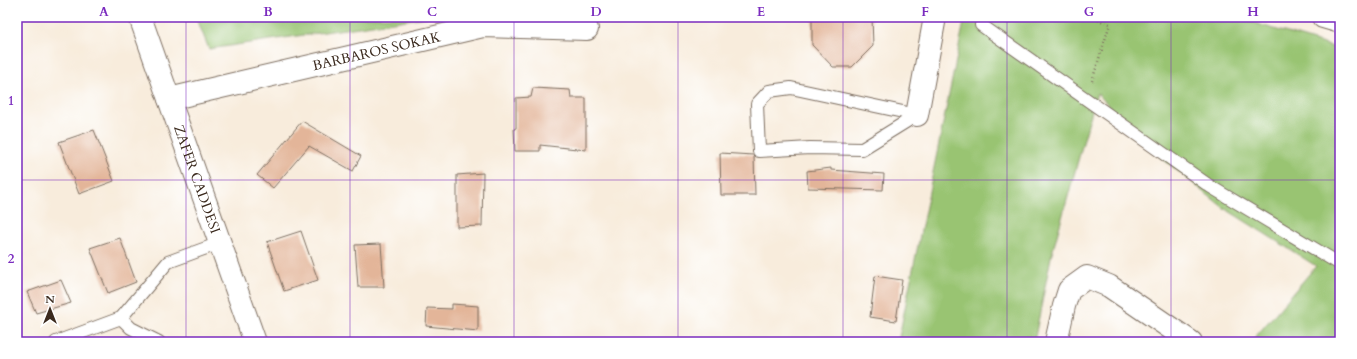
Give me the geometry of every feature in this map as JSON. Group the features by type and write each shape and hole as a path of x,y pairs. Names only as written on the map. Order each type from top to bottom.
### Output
{"street":[{"name":"ZAFER CADDESI","path":"140,17 255,342"},
{"path":"917,115 935,17"},
{"path":"1323,17 1340,22"},
{"name":"BARBAROS SOKAK","path":"169,99 483,26 588,29"},
{"path":"1056,342 1069,290 1088,277 1109,286 1191,342"}],"lane":[{"path":"983,17 981,24 1210,187 1340,264"},
{"path":"791,88 917,115 862,149 810,148 759,151 757,104 769,91 791,88"},
{"path":"56,342 121,318 168,262 220,243"},
{"path":"121,318 130,328 159,342"}],"path":[{"path":"1087,99 1110,24 1090,17"}],"green space":[{"path":"196,17 427,17 209,49"},
{"path":"965,17 1235,17 1340,49 1340,342 1251,342 1316,266 1224,208 1148,147 1097,93 1051,257 1034,342 898,342"}],"building":[{"path":"812,17 872,17 873,46 852,67 833,67 812,45"},
{"path":"533,88 570,90 571,98 586,98 586,150 540,145 540,151 515,151 514,129 516,128 516,98 531,97"},
{"path":"302,121 361,156 353,171 309,146 273,188 257,175"},
{"path":"94,130 114,181 79,194 59,142"},
{"path":"720,153 754,156 755,195 721,195"},
{"path":"831,168 831,170 884,174 883,190 808,188 807,171"},
{"path":"483,173 482,226 457,227 457,175"},
{"path":"301,231 318,280 284,291 267,242"},
{"path":"120,238 136,282 108,293 90,248"},
{"path":"381,244 384,287 358,287 355,245"},
{"path":"875,276 902,280 896,321 870,317"},
{"path":"61,280 71,303 36,313 27,292"},
{"path":"452,304 478,306 478,331 426,326 427,308 452,309"}]}
